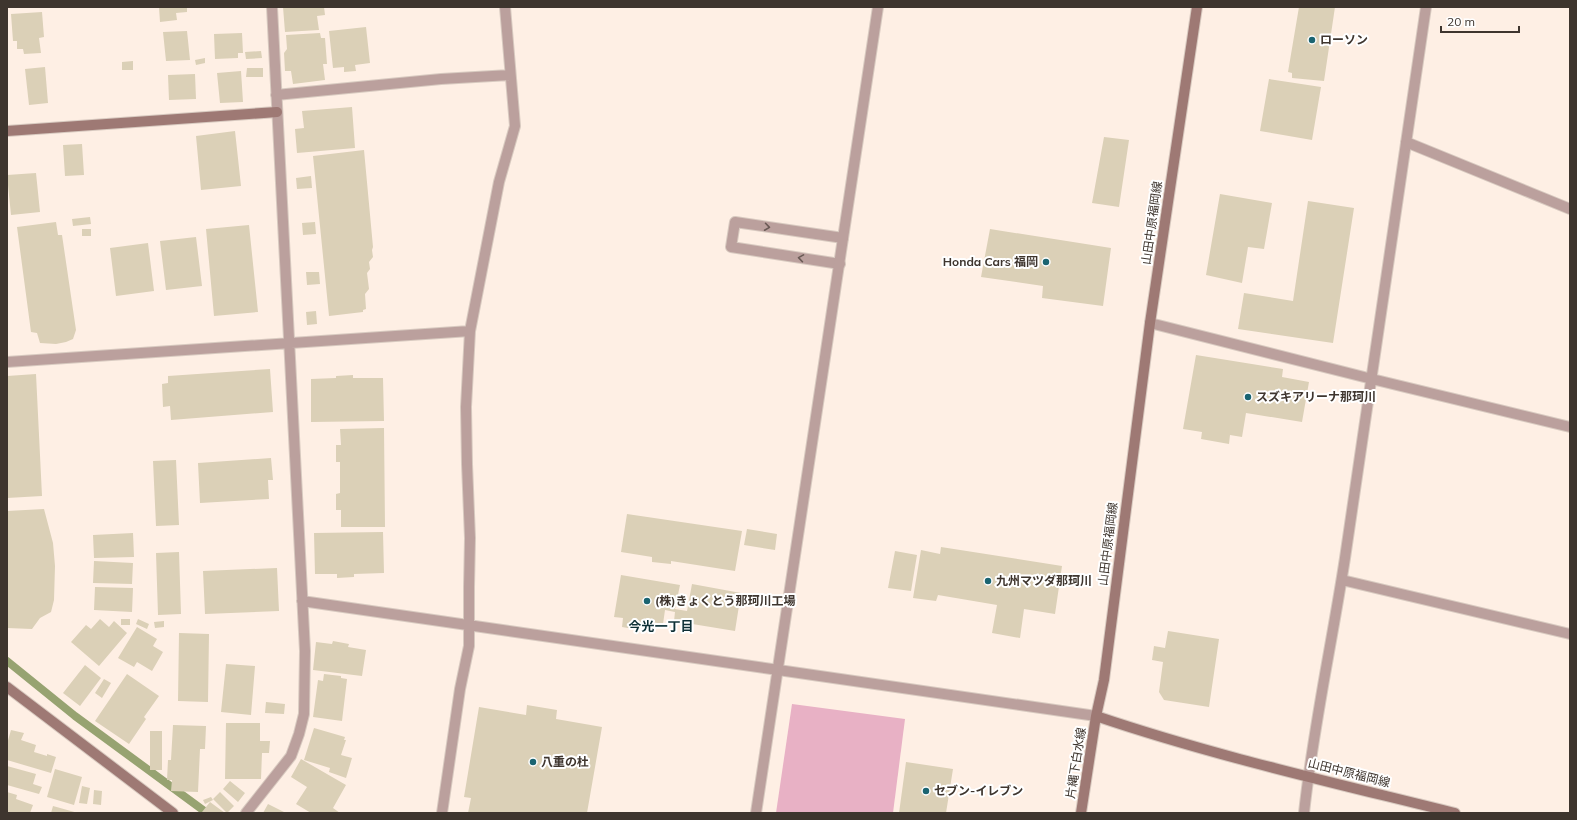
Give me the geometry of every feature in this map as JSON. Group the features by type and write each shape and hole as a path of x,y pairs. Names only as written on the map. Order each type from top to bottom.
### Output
{"main road":[{"name":"山田中原福岡線","path":"1197,7 1150,323 1104,680 1096,716 1155,736 1308,777 1455,813"},
{"path":"7,131 277,112"},
{"path":"7,687 172,813"},
{"name":"片縄下白水線","path":"1081,813 1096,716"}],"street":[{"path":"246,813 291,756 304,714 305,651 272,7"},
{"path":"442,813 460,689 470,646 470,538 466,408 470,331 499,182 515,126 505,7"},
{"path":"756,813 878,7"},
{"path":"1304,813 1308,777 1342,580 1426,7"},
{"path":"276,95 441,79 510,75"},
{"path":"1406,142 1570,209"},
{"path":"840,264 731,247 735,222 843,238"},
{"path":"1150,323 1372,380 1570,427"},
{"path":"7,362 470,331"},
{"path":"1342,580 1570,634"},
{"path":"302,601 1096,716"}],"shaded area":[{"path":"792,704 905,719 893,813 776,813"}],"building":[{"path":"159,7 187,7 187,12 176,13 177,20 160,22"},
{"path":"283,7 324,7 325,15 317,16 319,30 285,32"},
{"name":"ローソン","path":"1299,7 1335,7 1324,81 1292,78 1292,73 1288,72"},
{"path":"42,12 44,37 39,38 41,53 24,54 23,49 17,49 17,41 13,41 11,14"},
{"path":"366,27 370,63 355,65 356,71 344,72 344,67 333,68 329,31"},
{"path":"187,31 190,60 166,61 163,32"},
{"path":"242,33 243,53 238,53 238,58 215,59 214,34"},
{"path":"320,33 321,38 325,38 327,64 323,64 325,80 293,84 291,71 285,71 284,53 287,49 286,35"},
{"path":"261,51 262,58 246,59 245,52"},
{"path":"205,58 205,63 196,65 195,60"},
{"path":"133,61 133,70 122,70 122,62"},
{"path":"45,67 48,103 29,105 25,69"},
{"path":"247,68 263,68 263,77 246,77"},
{"path":"241,71 243,102 220,103 217,73"},
{"path":"195,74 196,99 169,100 168,75"},
{"path":"1269,79 1321,87 1312,140 1260,131"},
{"path":"352,107 355,148 297,153 295,129 304,128 302,111"},
{"path":"235,131 241,186 201,190 196,136"},
{"path":"1104,137 1129,140 1119,207 1092,203"},
{"path":"82,144 84,175 65,176 63,145"},
{"path":"364,150 373,247 373,257 369,262 370,269 367,273 369,289 365,294 366,309 363,310 363,312 329,316 313,156"},
{"path":"36,173 40,212 11,215 7,175"},
{"path":"311,176 312,188 297,189 296,178"},
{"path":"1220,194 1272,203 1264,249 1248,247 1242,283 1206,275"},
{"path":"1308,201 1354,208 1333,343 1238,329 1244,293 1293,301"},
{"path":"90,217 91,224 73,226 72,219"},
{"path":"56,222 58,235 62,235 76,330 73,339 66,342 56,344 40,343 37,333 31,332 17,227"},
{"path":"315,222 316,234 303,235 302,223"},
{"path":"249,225 258,312 214,316 206,229"},
{"path":"82,229 91,229 91,236 82,236"},
{"name":"Honda Cars 福岡","path":"990,229 1111,248 1103,306 1042,298 1043,286 981,277"},
{"path":"196,237 202,286 166,290 160,241"},
{"path":"148,243 154,291 116,296 110,248"},
{"path":"306,272 319,272 320,284 307,285"},
{"path":"316,311 317,324 307,325 306,312"},
{"name":"スズキアリーナ那珂川","path":"1196,355 1283,369 1282,377 1309,382 1302,422 1246,413 1242,437 1230,435 1229,444 1201,439 1202,432 1183,429"},
{"path":"270,369 273,412 171,420 170,406 163,407 162,384 168,383 168,376"},
{"path":"36,374 42,496 7,498 7,376"},
{"path":"353,375 353,378 383,378 384,421 311,422 311,379 336,378 336,376"},
{"path":"384,428 385,527 341,527 341,510 336,510 336,494 340,493 340,462 336,462 336,445 341,445 340,429"},
{"path":"271,458 273,480 268,480 269,499 200,503 198,463"},
{"path":"176,460 179,525 156,526 153,461"},
{"path":"44,509 53,543 55,566 54,600 51,612 40,618 32,629 7,628 7,511"},
{"path":"627,514 742,531 735,571 671,561 671,564 652,562 652,557 621,552"},
{"path":"747,529 777,534 775,550 744,545"},
{"path":"383,532 384,573 354,574 354,577 337,578 337,574 315,574 314,533"},
{"path":"133,533 134,557 94,558 93,535"},
{"name":"九州マツダ那珂川","path":"941,547 1062,566 1055,614 1024,609 1020,638 992,633 997,605 938,595 936,601 913,598 921,550 940,554"},
{"path":"895,551 917,555 911,591 888,588"},
{"path":"179,552 181,614 158,615 156,553"},
{"path":"94,561 133,563 132,584 93,583"},
{"path":"277,568 279,611 205,614 203,571"},
{"name":"(株)きょくとう那珂川工場","path":"621,575 680,585 675,609 687,611 692,584 741,593 735,631 674,621 675,612 665,610 663,624 641,620 639,630 622,627 623,618 614,617"},
{"path":"95,587 133,588 132,612 94,610"},
{"path":"100,619 109,627 114,621 127,633 99,666 71,642 86,625 91,629"},
{"path":"121,619 130,619 130,625 121,625"},
{"path":"138,619 149,624 147,629 136,624"},
{"path":"164,621 164,627 155,628 154,622"},
{"path":"137,627 157,639 153,646 163,652 152,671 137,662 134,667 118,658"},
{"path":"1168,631 1219,639 1209,707 1164,700 1159,692 1163,662 1152,660 1154,646 1165,648"},
{"path":"179,633 209,634 208,702 178,701"},
{"path":"333,641 349,644 348,647 366,650 362,676 313,670 316,642 332,644"},
{"path":"226,664 255,666 251,715 221,712"},
{"path":"85,665 101,678 80,706 63,693"},
{"path":"127,674 159,696 144,717 146,719 129,744 95,721"},
{"path":"324,674 341,676 341,678 347,679 342,721 313,717 318,680 323,681"},
{"path":"104,679 111,683 102,698 95,693"},
{"path":"266,702 285,704 284,714 265,713"},
{"name":"八重の杜","path":"527,705 557,710 556,719 602,727 587,813 468,813 471,798 464,797 479,707 526,715"},
{"path":"226,723 260,723 260,741 270,741 269,753 262,753 261,779 225,779"},
{"path":"173,725 206,726 205,749 200,749 198,792 171,791 172,780 167,780 168,760 171,760"},
{"path":"314,728 345,737 344,740 346,740 341,755 352,758 346,778 329,772 330,768 304,760"},
{"path":"11,730 24,733 21,740 36,745 34,752 56,757 51,773 7,760 7,744"},
{"path":"150,731 162,731 162,770 150,770"},
{"path":"301,759 346,785 333,808 340,813 311,813 296,804 307,787 291,777"},
{"name":"セブン-イレブン","path":"906,762 953,769 946,813 899,813"},
{"path":"7,766 36,774 33,784 42,787 39,794 7,785"},
{"path":"55,769 82,777 74,805 47,797"},
{"path":"230,781 245,793 238,802 223,789"},
{"path":"82,786 90,788 87,804 79,803"},
{"path":"94,790 102,791 101,805 93,804"},
{"path":"7,792 17,795 16,799 33,805 30,813 7,813"},
{"path":"220,792 234,806 227,813 213,799"},
{"path":"211,797 213,800 205,804 203,800"},
{"path":"210,802 225,813 202,812"},
{"path":"268,804 286,813 263,813"},
{"path":"53,806 78,813 51,813"}],"waterway":[{"path":"7,661 75,716 207,813"}],"place":[{"name":"ローソン","path":"1312,40"},
{"name":"Honda Cars 福岡","path":"1046,262"},
{"name":"スズキアリーナ那珂川","path":"1248,397"},
{"name":"九州マツダ那珂川","path":"988,581"},
{"name":"(株)きょくとう那珂川工場","path":"647,601"},
{"name":"八重の杜","path":"533,762"},
{"name":"セブン-イレブン","path":"926,791"}],"district":[{"name":"今光一丁目","path":"661,626"}]}
